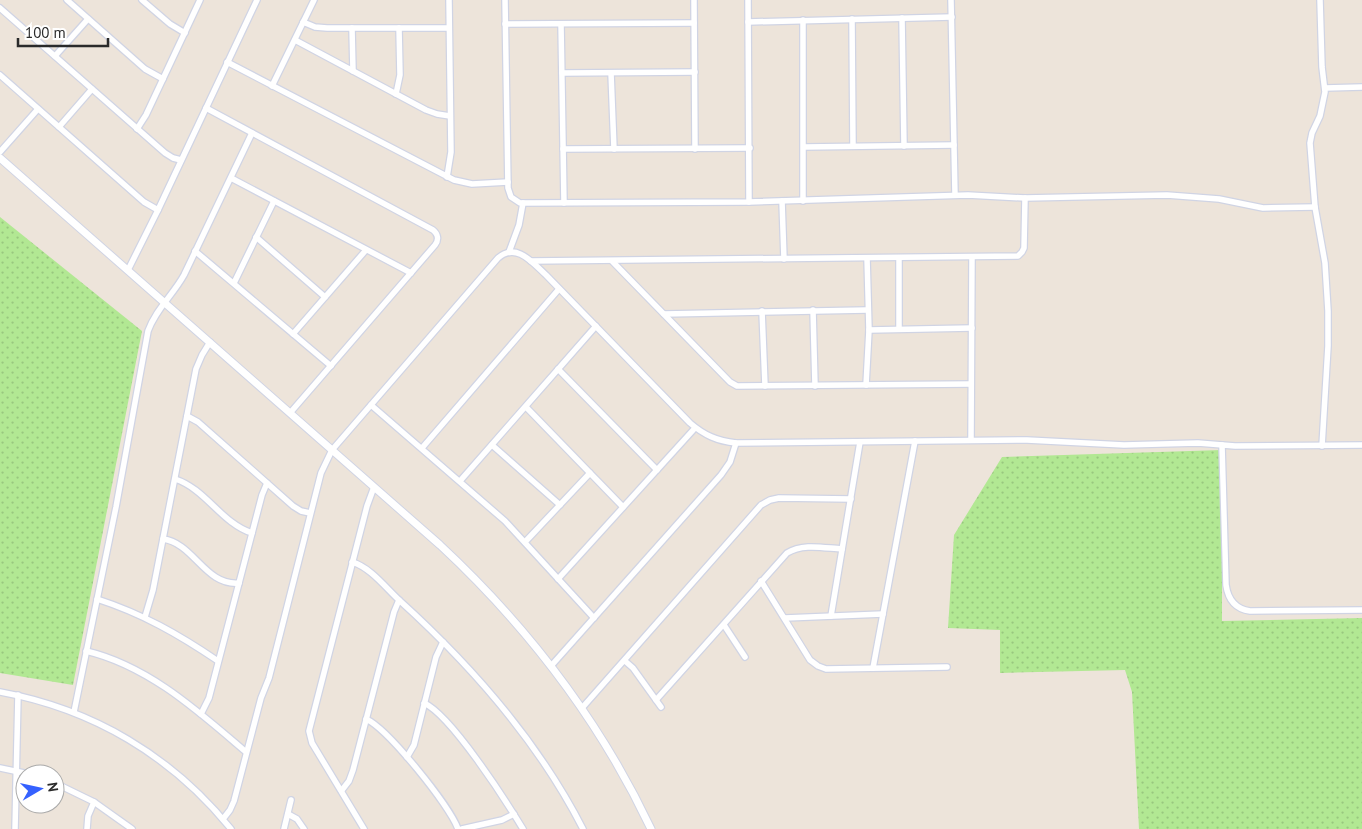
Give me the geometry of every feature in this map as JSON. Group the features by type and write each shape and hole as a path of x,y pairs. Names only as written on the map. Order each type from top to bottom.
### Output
{"street":[{"path":"67,0 145,69 163,79"},
{"path":"142,0 184,34"},
{"path":"137,129 146,115 200,0"},
{"path":"128,270 257,0"},
{"path":"272,86 314,0"},
{"path":"447,177 450,158 448,0"},
{"path":"505,0 508,182 510,196 515,201 523,203 749,202 955,195 1025,198 1168,195 1219,199 1263,208 1315,206"},
{"path":"694,0 695,148"},
{"path":"748,0 749,202"},
{"path":"951,0 955,195"},
{"path":"1320,0 1322,67 1325,88 1320,116 1310,140 1315,206 1325,264 1328,311 1328,346 1322,446"},
{"path":"0,8 168,156 181,160"},
{"path":"748,22 952,17"},
{"path":"902,18 904,146"},
{"path":"55,56 88,19"},
{"path":"852,19 853,146"},
{"path":"803,201 804,20"},
{"path":"303,22 321,28 449,28"},
{"path":"505,24 694,23"},
{"path":"562,24 564,203"},
{"path":"352,28 353,71"},
{"path":"396,94 400,80 399,28"},
{"path":"295,40 431,112 450,116"},
{"path":"227,62 447,177 472,184 508,182"},
{"path":"562,73 695,72"},
{"path":"611,73 614,149"},
{"path":"0,75 144,202 158,210"},
{"path":"1325,88 1362,88"},
{"path":"59,127 92,89"},
{"path":"206,108 433,230 437,236 437,243 290,413"},
{"path":"0,152 38,109"},
{"path":"74,712 116,507 146,337 153,318 180,282 252,133"},
{"path":"804,147 954,145"},
{"path":"563,149 750,148"},
{"path":"0,158 374,487 476,580 511,616 552,666 582,708 622,775 650,829"},
{"path":"231,178 411,274"},
{"path":"531,261 972,257 1020,254 1024,248 1025,238 1025,198"},
{"path":"234,283 274,201"},
{"path":"782,201 784,259"},
{"path":"510,252 518,230 523,203"},
{"path":"256,237 326,296"},
{"path":"293,334 366,250"},
{"path":"195,251 331,366"},
{"path":"223,819 232,806 261,698 270,673 323,468 332,450 504,253 522,254 531,261 694,428 713,438 736,443 1040,440 1134,445 1198,443 1222,446 1362,445"},
{"path":"971,440 972,257"},
{"path":"866,385 868,330 867,258"},
{"path":"899,258 899,329"},
{"path":"612,261 730,382 737,386 971,384"},
{"path":"422,448 559,289"},
{"path":"812,310 815,386"},
{"path":"664,314 867,310"},
{"path":"762,311 765,386"},
{"path":"460,481 596,326"},
{"path":"868,330 972,328"},
{"path":"145,617 154,590 196,369 210,342"},
{"path":"558,369 657,470"},
{"path":"372,405 491,508 525,542 594,618"},
{"path":"526,407 623,508"},
{"path":"187,416 198,422 297,508 310,513"},
{"path":"558,579 694,428"},
{"path":"873,668 914,441"},
{"path":"831,616 860,442"},
{"path":"552,666 721,475 733,456 736,443"},
{"path":"492,445 560,505"},
{"path":"1222,446 1226,585 1229,598 1233,603 1243,610 1250,611 1362,610"},
{"path":"525,542 590,473"},
{"path":"175,479 193,488 235,525 252,533"},
{"path":"201,714 207,702 262,495 267,483"},
{"path":"364,829 342,790 314,747 309,731 352,562 374,487"},
{"path":"582,708 764,503 779,498 851,498"},
{"path":"163,539 172,541 180,546 218,579 230,583 239,583"},
{"path":"656,700 783,557 796,548 842,549"},
{"path":"352,562 364,568 399,600 484,685 528,740 557,783 582,829"},
{"path":"761,581 810,660 818,666 826,669 947,667"},
{"path":"97,599 145,617 178,635 218,661"},
{"path":"342,790 353,770 394,612 399,600"},
{"path":"785,618 883,614"},
{"path":"724,625 745,657"},
{"path":"407,757 414,745 436,657 443,642"},
{"path":"86,651 115,660 178,695 246,752"},
{"path":"625,661 634,668 660,707"},
{"path":"0,692 18,695 74,712 123,735 166,763 198,791 231,829"},
{"path":"16,764 18,695"},
{"path":"424,703 437,712 456,733 489,777 523,829"},
{"path":"366,719 379,726 407,757 450,812 458,829"},
{"path":"0,768 15,770"},
{"path":"65,788 94,802 132,829"},
{"path":"284,829 291,800"},
{"path":"87,829 88,816 94,802"},
{"path":"15,814 15,829"},
{"path":"288,814 297,819 304,829"},
{"path":"462,829 502,820 514,814"}],"green space":[{"path":"0,217 142,331 73,685 0,673"},
{"path":"1222,450 1222,621 1362,618 1362,829 1139,829 1132,692 1125,670 1000,673 1000,630 948,628 954,535 1002,457"}]}
